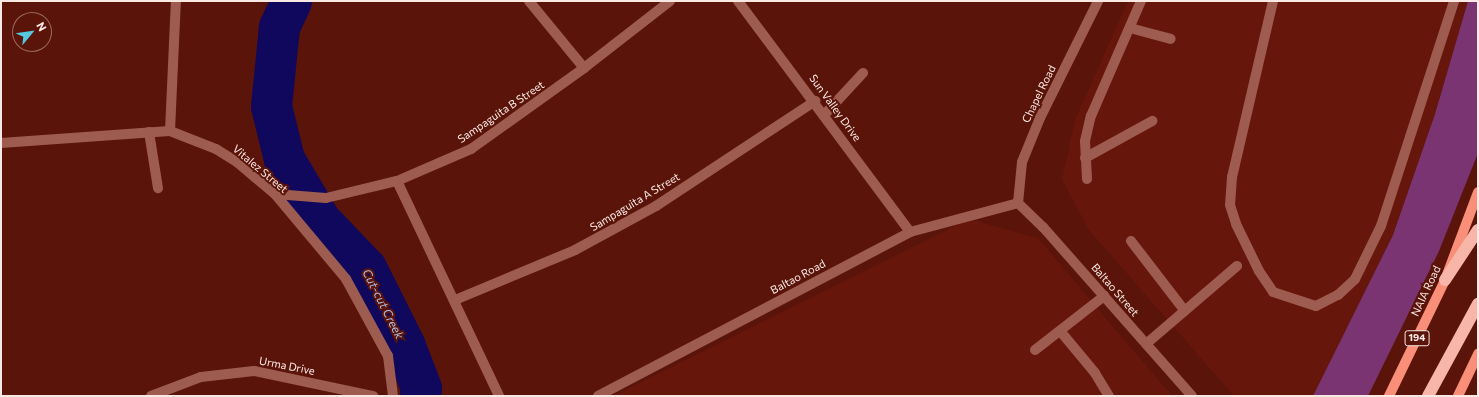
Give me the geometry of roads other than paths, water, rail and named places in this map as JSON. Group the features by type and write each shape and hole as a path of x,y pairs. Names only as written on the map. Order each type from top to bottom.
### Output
{"highway":[{"path":"1445,280 1478,230"},
{"path":"1428,396 1478,304"}],"main road":[{"name":"NAIA Road","path":"1389,396 1445,280 1478,192"},
{"path":"1458,396 1478,354"}],"street":[{"path":"170,131 176,1"},
{"path":"529,1 584,68"},
{"name":"Sampaguita B Street","path":"275,194 326,198 397,181 471,149 584,68 670,1"},
{"name":"Sun Valley Drive","path":"738,1 825,114 910,232"},
{"name":"Chapel Road","path":"1018,203 1022,162 1040,118 1098,1"},
{"path":"1087,179 1085,141 1091,116 1141,1"},
{"path":"1272,1 1232,177 1230,205 1242,237 1259,271 1273,292 1316,306 1338,295 1355,279 1381,226 1454,1"},
{"path":"1130,28 1171,39"},
{"path":"825,114 863,73"},
{"name":"Sampaguita A Street","path":"454,300 582,247 656,206 815,101"},
{"path":"1085,158 1152,121"},
{"name":"Vitalez Street","path":"1,143 170,131 216,149 238,163 275,194 338,268 350,286 388,356 393,396"},
{"path":"149,132 158,188"},
{"path":"397,181 499,396"},
{"name":"Baltao Road","path":"598,396 910,232 1018,203"},
{"name":"Baltao Street","path":"1018,203 1043,227 1192,396"},
{"path":"1131,241 1185,311"},
{"path":"1146,344 1237,266"},
{"path":"1035,350 1061,332 1104,296"},
{"path":"1061,332 1095,373 1109,396"},
{"name":"Urma Drive","path":"151,396 201,377 254,371 373,396"}],"waterway":[{"name":"Cut-cut Creek","path":"291,1 279,27 271,106 284,159 320,220 366,268 405,346 421,388 420,396"}]}
